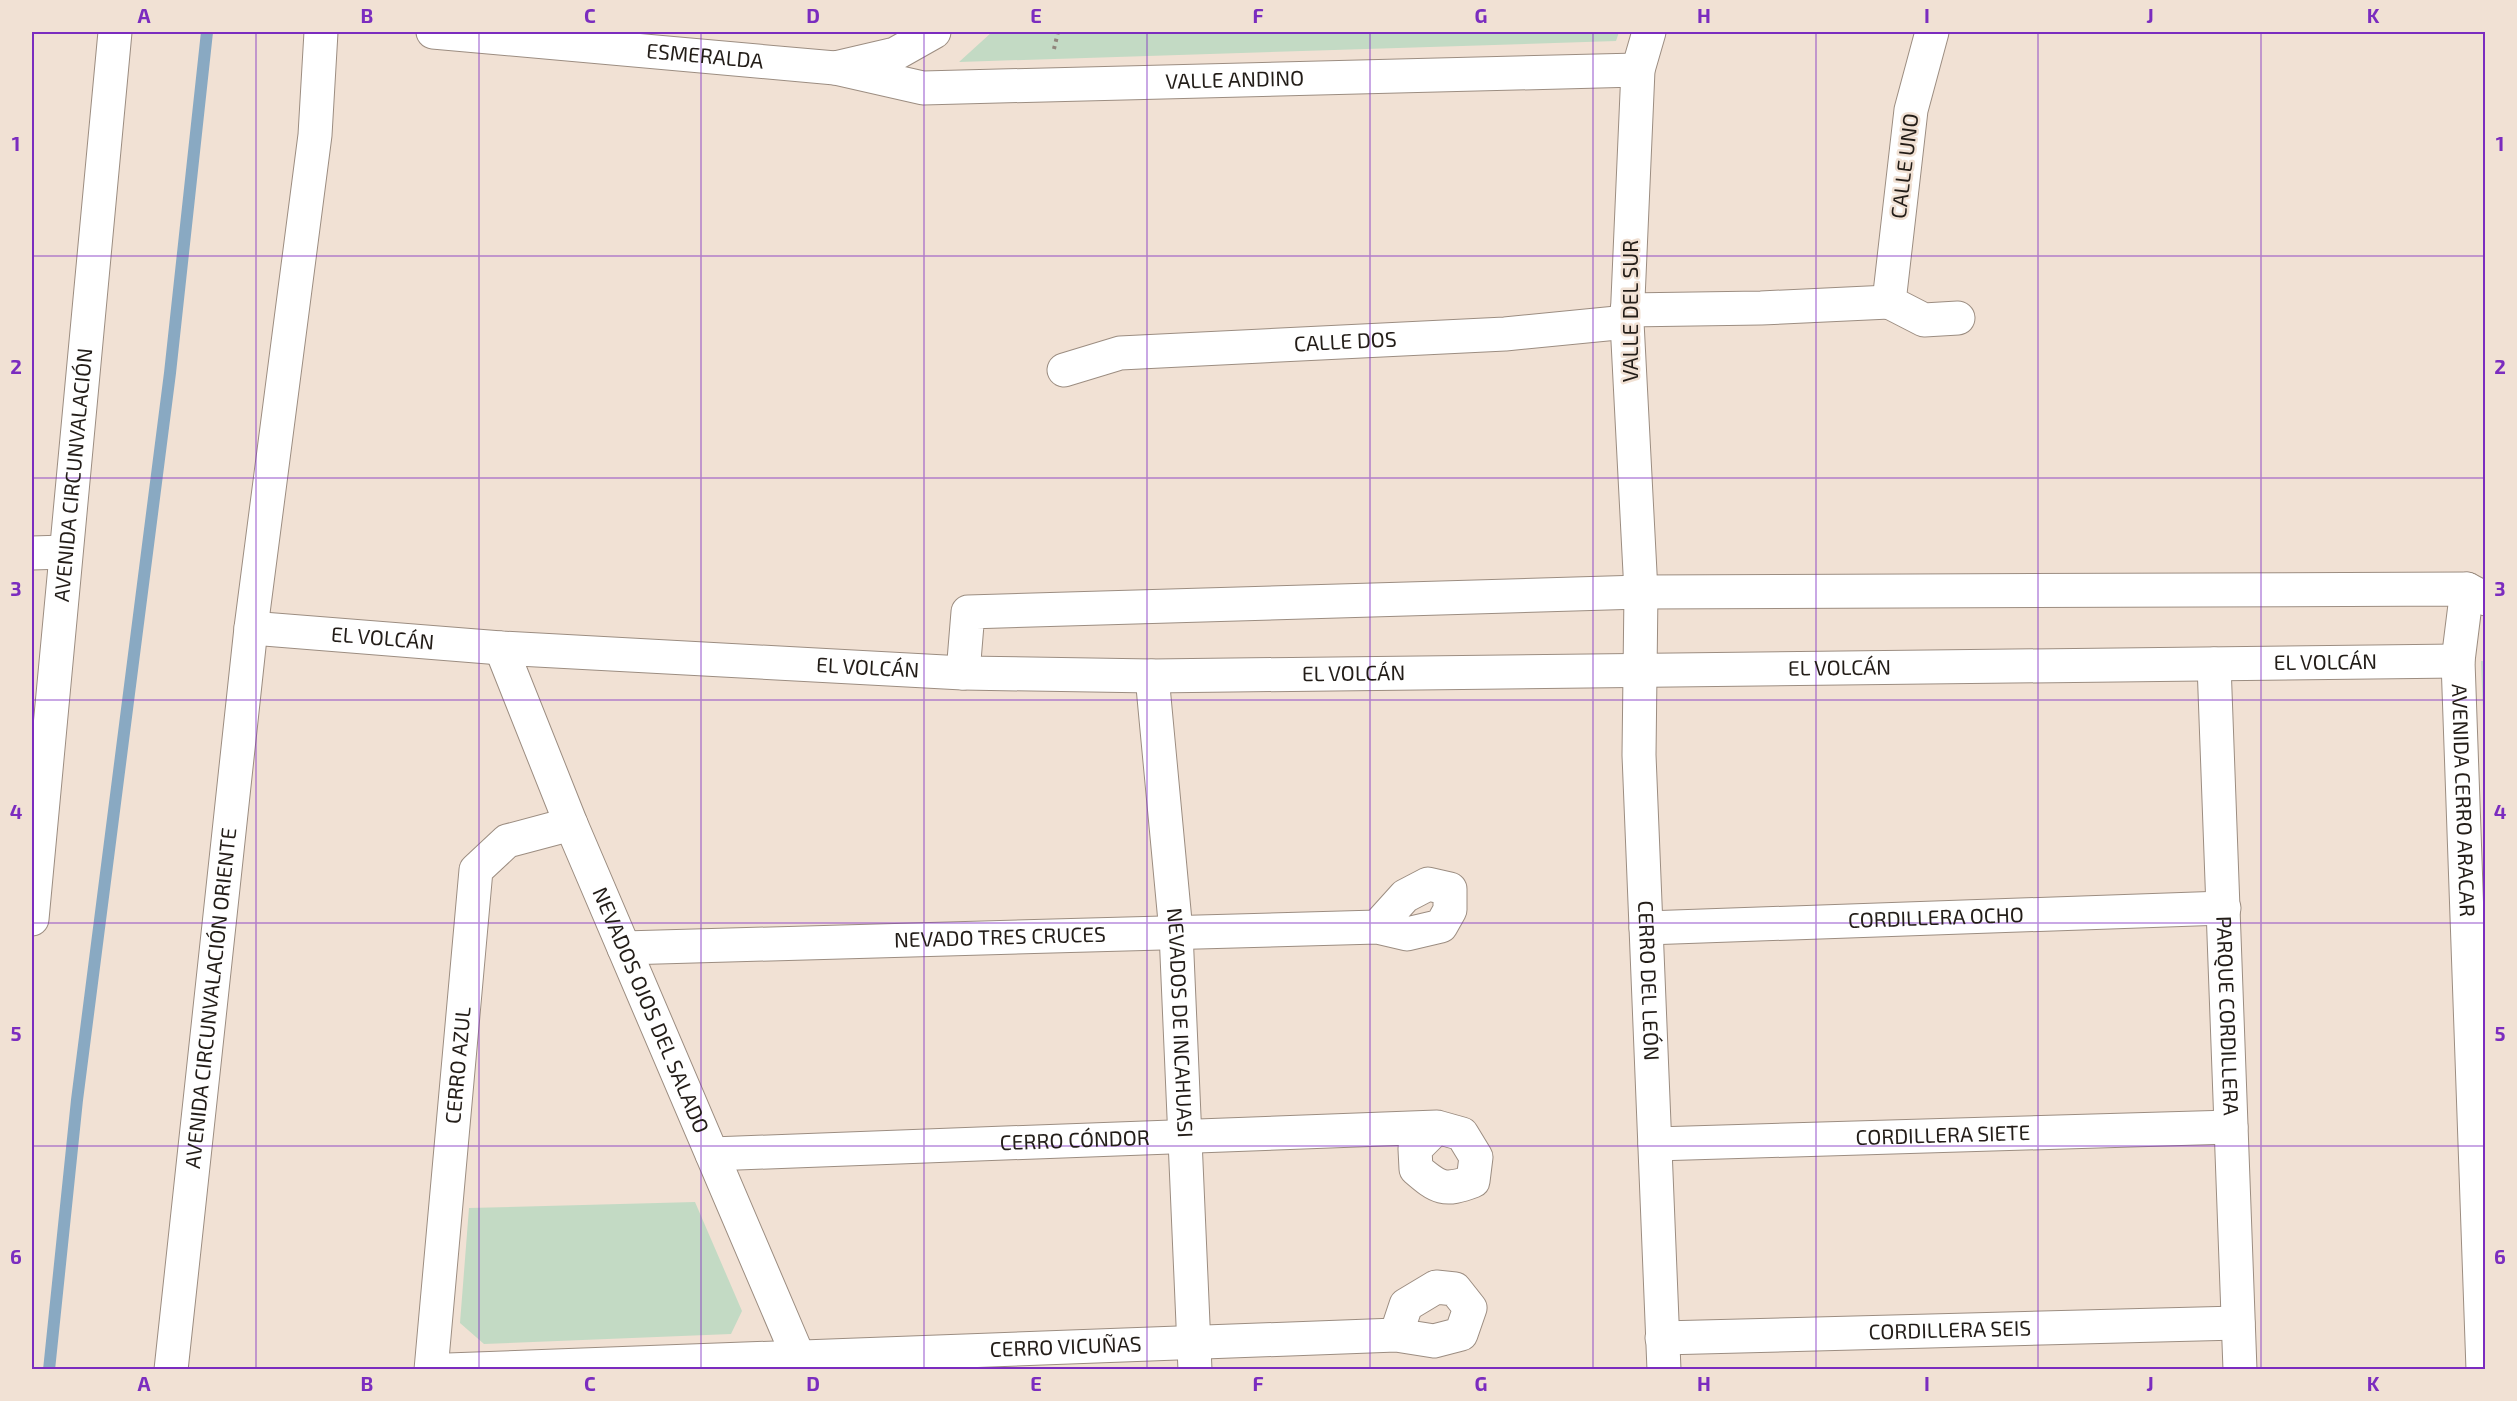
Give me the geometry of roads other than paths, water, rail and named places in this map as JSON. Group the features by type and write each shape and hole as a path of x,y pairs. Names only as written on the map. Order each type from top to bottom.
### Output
{"street":[{"name":"AVENIDA CIRCUNVALACIÓN","path":"32,919 115,32"},
{"path":"251,628 315,135 321,32"},
{"name":"ESMERALDA","path":"433,32 835,68 895,54 934,32"},
{"name":"VALLE DEL SUR","path":"1641,592 1627,316 1638,70 1649,32"},
{"name":"CALLE UNO","path":"1889,302 1911,110 1932,32"},
{"name":"VALLE ANDINO","path":"835,68 923,88 1638,70"},
{"path":"1627,316 1889,302 1924,320 1958,318"},
{"name":"CALLE DOS","path":"1064,370 1120,352 1505,334 1627,316"},
{"path":"32,553 65,552"},
{"path":"963,674 968,612 1641,592 2476,594"},
{"name":"CERRO DEL LEÓN","path":"1641,592 1639,755 1663,1354"},
{"name":"AVENIDA CERRO ARACAR","path":"2476,594 2458,661 2482,1251 2483,1370"},
{"name":"EL VOLCÁN","path":"251,628 501,648 963,674 1152,676 2458,661"},
{"name":"AVENIDA CIRCUNVALACIÓN ORIENTE","path":"171,1370 251,628"},
{"name":"NEVADOS OJOS DEL SALADO","path":"501,648 571,824 801,1364"},
{"name":"PARQUE CORDILLERA","path":"2214,664 2240,1370"},
{"name":"NEVADOS DE INCAHUASI","path":"1152,676 1176,933 1194,1357"},
{"name":"CERRO AZUL","path":"431,1370 476,870 507,841 571,824"},
{"name":"CORDILLERA OCHO","path":"1646,928 2224,908"},
{"name":"NEVADO TRES CRUCES","path":"624,948 1377,927"},
{"name":"CERRO CÓNDOR","path":"712,1154 1437,1127"},
{"name":"CORDILLERA SIETE","path":"1655,1144 2231,1127"},
{"name":"CORDILLERA SEIS","path":"1663,1354 2238,1323"},
{"name":"CERRO VICUÑAS","path":"448,1370 1194,1357 1396,1335"}],"waterway":[{"path":"49,1370 77,1100 170,373 207,32"}]}
